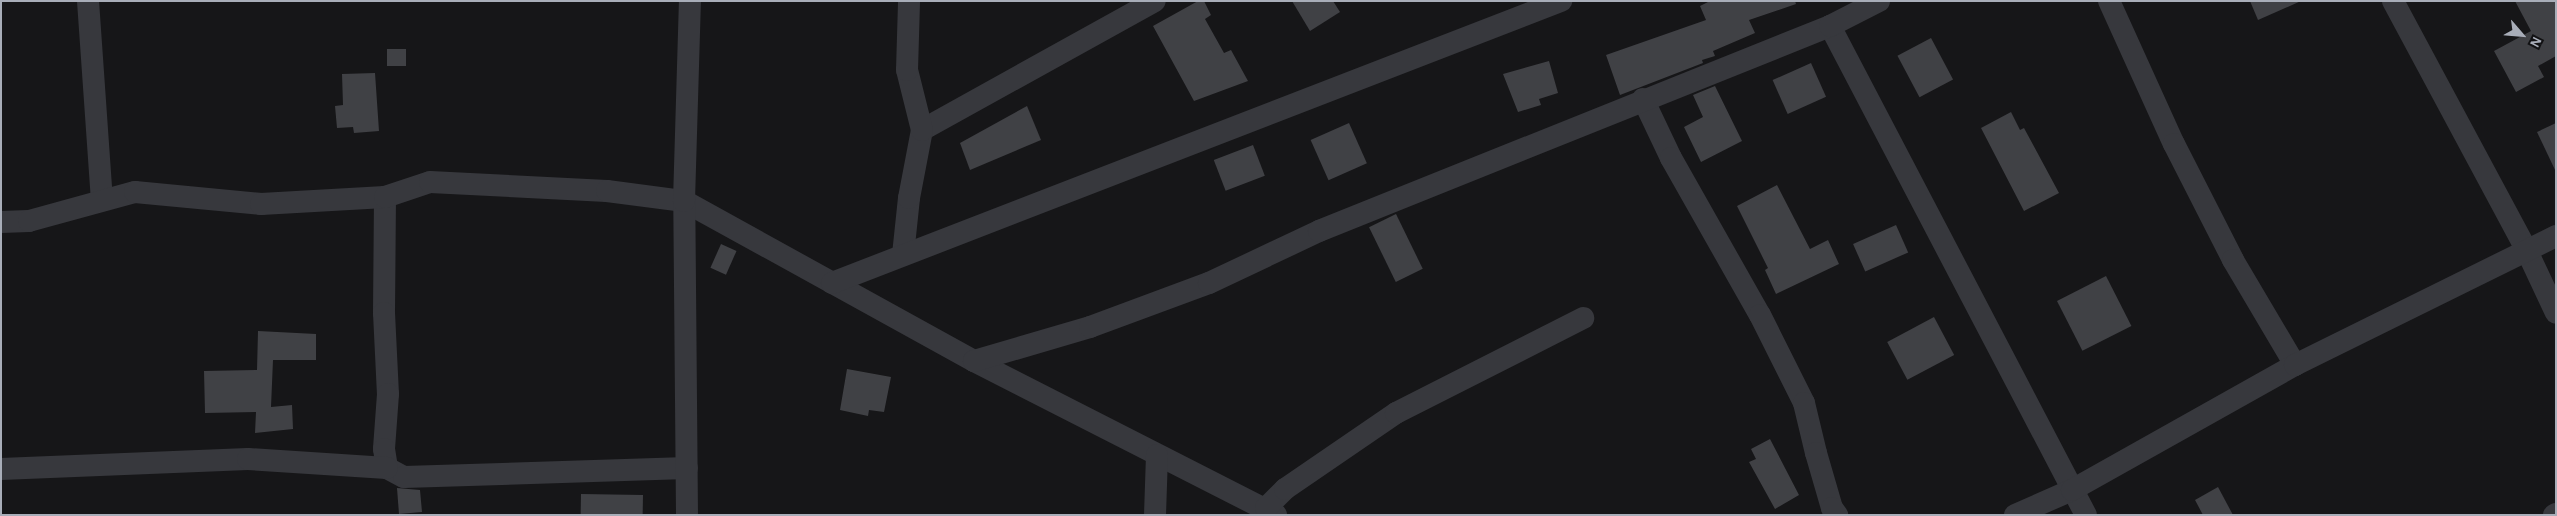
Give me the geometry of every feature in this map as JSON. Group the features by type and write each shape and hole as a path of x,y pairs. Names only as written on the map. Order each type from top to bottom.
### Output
{"street":[{"path":"88,1 102,199"},
{"path":"687,515 684,201 690,1"},
{"path":"903,255 909,198 922,130 907,70 909,1"},
{"path":"922,130 1155,1"},
{"path":"832,283 1513,10 1561,1"},
{"path":"974,361 1090,327 1210,283 1319,231 1643,99 1830,26 1879,1"},
{"path":"2109,1 2174,144 2233,260 2295,365"},
{"path":"2393,1 2527,251 2556,313"},
{"path":"1830,26 2086,515"},
{"path":"1643,99 1671,158 1760,315 1804,404 1832,508 1837,515"},
{"path":"1,222 29,221 75,210 102,199 134,192 261,204 385,197 430,182 607,191 684,201 974,361 1157,456 1271,512 1285,489 1396,413 1583,318"},
{"path":"385,197 384,313 388,394 384,449 388,468"},
{"path":"2015,515 2072,490 2295,365 2556,236"},
{"path":"1155,515 1157,456"},
{"path":"1,469 248,459 388,468 404,477 686,468"}],"building":[{"path":"1198,1 1204,1 1211,15 1205,19 1224,53 1231,50 1248,81 1194,101 1153,26"},
{"path":"1292,1 1333,1 1340,12 1310,31"},
{"path":"1710,1 1795,1 1796,4 1749,20 1755,33 1713,51 1715,56 1702,60 1703,63 1620,95 1606,55 1706,20 1700,6"},
{"path":"2250,1 2301,1 2258,20"},
{"path":"2515,1 2556,1 2556,56 2538,66 2544,77 2516,92 2494,51 2531,31"},
{"path":"1931,38 1953,79 1920,97 1897,56"},
{"path":"387,49 406,49 406,66 387,66"},
{"path":"1549,61 1558,93 1539,99 1541,105 1518,112 1503,74"},
{"path":"1811,63 1826,97 1788,114 1773,80"},
{"path":"375,73 379,131 354,133 353,127 337,128 335,106 343,105 342,74"},
{"path":"1715,86 1742,141 1701,162 1684,127 1703,117 1693,95"},
{"path":"1027,106 1041,140 970,170 960,143"},
{"path":"2011,112 2020,130 2024,128 2059,193 2024,211 1981,128"},
{"path":"1349,123 1367,163 1329,180 1311,140"},
{"path":"2556,123 2556,172 2537,132"},
{"path":"1253,145 1265,176 1226,191 1214,160"},
{"path":"1777,185 1810,249 1828,240 1839,264 1776,294 1765,270 1768,268 1737,206"},
{"path":"1396,214 1423,269 1396,282 1369,227"},
{"path":"1896,225 1908,252 1865,272 1853,244"},
{"path":"721,244 737,251 726,275 710,268"},
{"path":"2106,276 2131,326 2082,351 2057,301"},
{"path":"1934,317 1954,355 1907,380 1887,342"},
{"path":"258,331 316,334 316,360 273,360 271,407 292,405 293,429 255,433 256,412 205,413 204,371 257,370"},
{"path":"847,369 891,377 884,412 869,410 868,416 840,410"},
{"path":"1770,439 1799,495 1775,509 1749,462 1756,459 1751,449"},
{"path":"2218,487 2233,515 2203,515 2195,500"},
{"path":"397,488 420,490 422,512 399,514"},
{"path":"581,494 643,495 643,515 581,515"}]}
